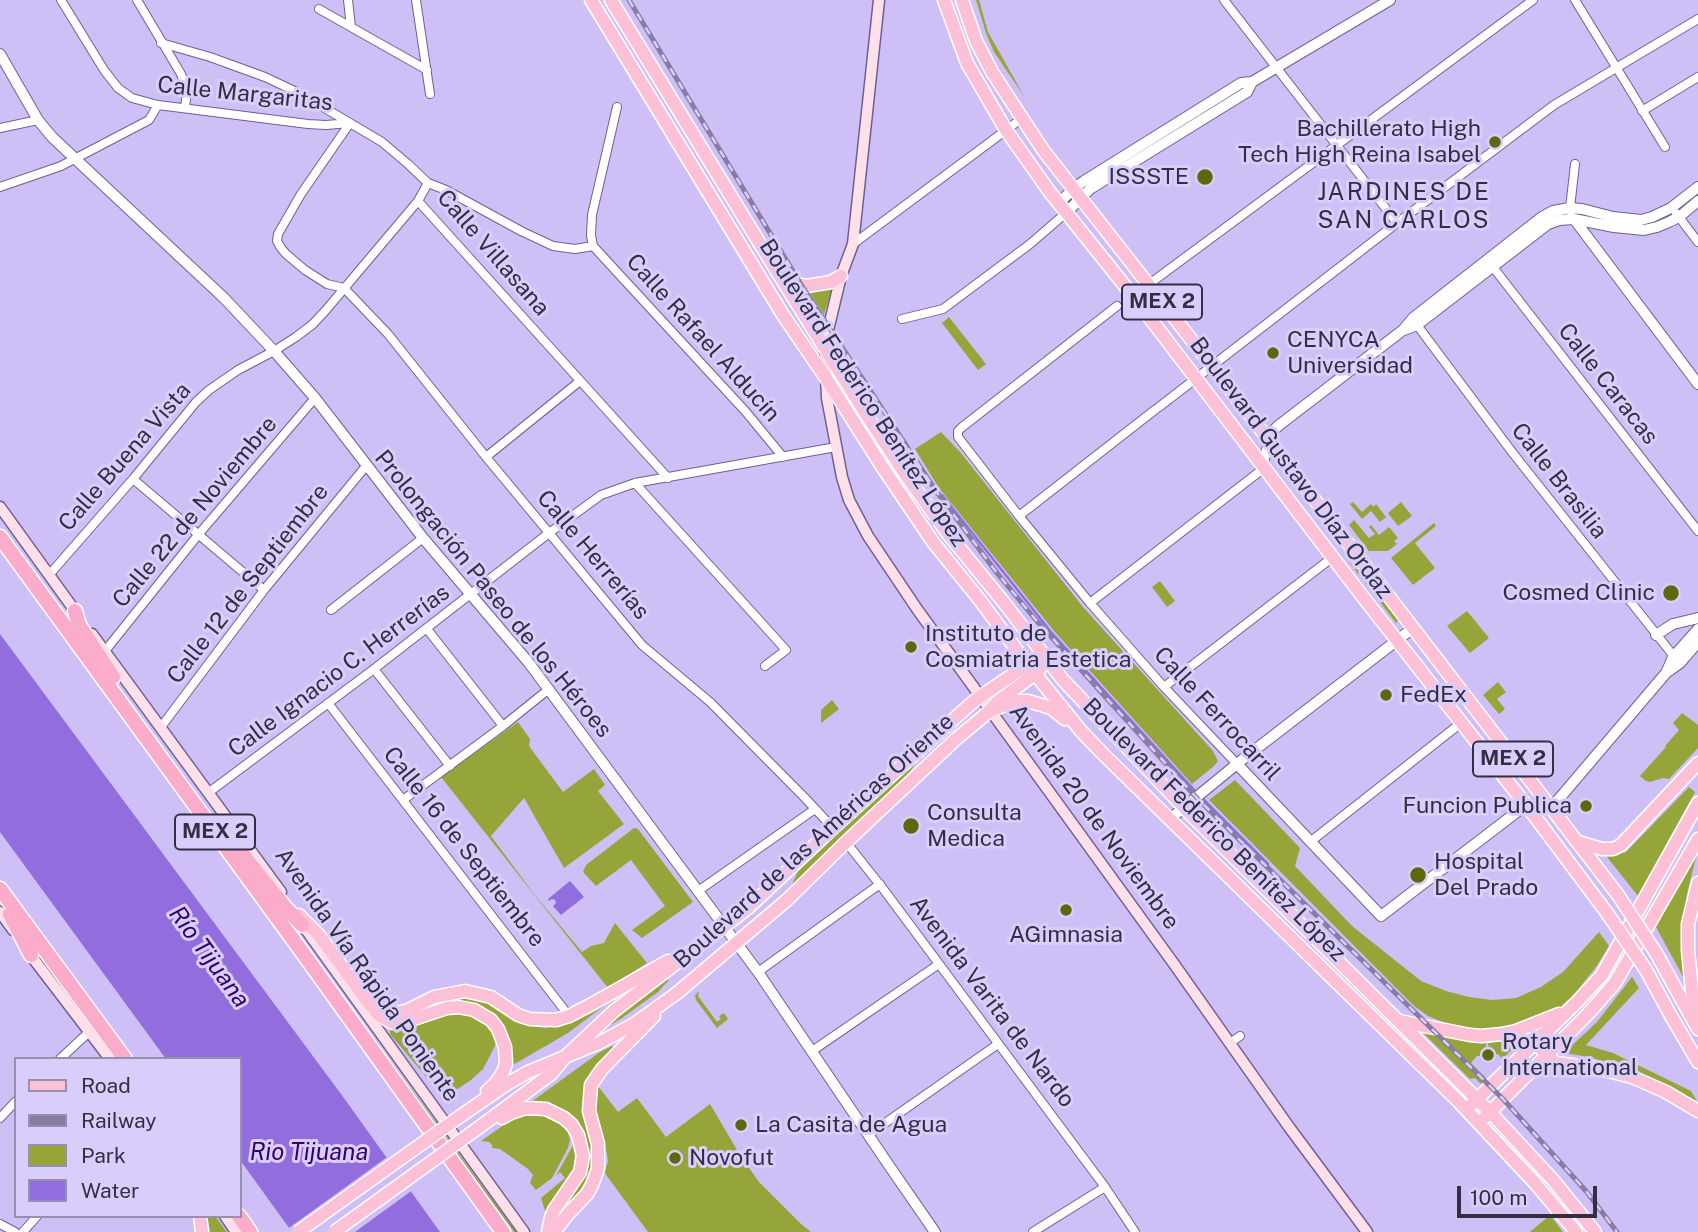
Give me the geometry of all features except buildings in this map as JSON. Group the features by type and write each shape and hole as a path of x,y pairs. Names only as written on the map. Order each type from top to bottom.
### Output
{"highway":[{"name":"Avenida Vía Rápida Poniente","path":"0,537 503,1232"},
{"path":"75,611 79,625 150,737 153,748"},
{"path":"173,774 187,786 302,925"},
{"path":"0,888 124,1057"},
{"path":"0,898 31,955"}],"main road":[{"name":"Boulevard Federico Benítez López","path":"591,0 783,315 826,372 881,466 933,542 1035,668 1081,731 1479,1122 1576,1232"},
{"name":"Boulevard Federico Benítez López","path":"611,0 905,474 948,534 1063,680 1183,807 1490,1112 1553,1180 1595,1232"},
{"name":"Avenida 20 de Noviembre","path":"880,0 853,244 841,276 825,349 827,398 849,500 868,536 917,609 1364,1231"},
{"name":"Boulevard Gustavo Díaz Ordaz","path":"944,0 967,63 1006,130 1063,208 1607,913 1646,971 1698,1062"},
{"name":"Boulevard Gustavo Díaz Ordaz","path":"962,0 976,41 992,72 1043,150 1618,895 1656,953 1698,1030"},
{"path":"776,270 802,286 831,282 841,276"},
{"name":"Avenida Vía Rápida Poniente","path":"0,507 523,1232"},
{"path":"1039,649 1035,668 1063,680"},
{"name":"Boulevard de las Américas Oriente","path":"334,1232 475,1133 540,1083 614,1011 748,908 832,828 981,695 1035,668"},
{"name":"Boulevard de las Américas Oriente","path":"298,1232 461,1113 507,1084 528,1072 612,1036 665,1003 788,900 846,842 1035,668"},
{"path":"991,710 1016,701 1028,701 1051,708 1081,731"},
{"path":"1578,842 1602,849 1613,849 1621,845 1692,777 1698,763"},
{"path":"1466,1110 1598,980 1698,803"},
{"path":"1479,1122 1615,983 1698,839"},
{"path":"1698,883 1688,925 1688,950 1698,1019"},
{"path":"292,910 306,920 318,934 380,1016 393,1023 402,1023 458,1007 474,1010 491,1020 505,1047 506,1064 496,1083 461,1113"},
{"path":"0,912 108,1057"},
{"path":"372,1006 384,1012 395,1013 406,1011 433,997 465,991 491,998 518,1015 530,1019 556,1020 569,1016 699,946"},
{"path":"554,1232 587,1194 598,1169 598,1144 589,1111 591,1085 601,1069 665,1003"},
{"path":"1399,1021 1470,1035 1490,1035 1529,1027 1569,1009"},
{"path":"1542,1034 1540,1046 1556,1063 1597,1068 1632,1077 1666,1092 1698,1111"},
{"path":"475,1133 511,1113 526,1108 546,1109 572,1125 582,1145 583,1164 576,1180 551,1217 548,1232"}],"street":[{"name":"Calle Margaritas","path":"61,0 104,70 118,88 132,98 158,105 308,124 350,123"},
{"path":"137,0 181,74 187,91 185,108"},
{"path":"348,0 351,27"},
{"path":"416,0 430,94"},
{"path":"1224,0 1397,223"},
{"path":"902,319 943,309 1030,244 1077,193 1247,92 1252,82 1390,0"},
{"path":"1133,296 1533,0"},
{"path":"1575,0 1665,147"},
{"path":"319,9 426,70"},
{"path":"1019,516 1554,105 1698,19"},
{"name":"Calle Villasana","path":"161,43 210,57 301,94 382,142 428,183 418,201 668,478"},
{"name":"Prolongación Paseo de los Héroes","path":"0,54 38,120 52,137 224,298 274,351 423,538 529,663 758,972 935,1232"},
{"path":"1642,111 1698,77"},
{"path":"0,187 61,166 149,120 158,105"},
{"path":"428,183 553,246 575,249 593,246 592,215 617,107"},
{"path":"853,244 1021,119"},
{"path":"0,128 38,120"},
{"path":"344,288 327,284 286,254 277,241 278,234 301,194 350,123"},
{"path":"1575,164 1570,208 1574,219 1698,384"},
{"path":"1090,603 1259,472 1274,430 1278,426 1490,264 1548,224 1574,219 1644,230 1657,227 1698,187"},
{"name":"Calle Buena Vista","path":"49,575 196,402 237,370 274,351 313,324 418,201"},
{"path":"1490,264 1542,217 1553,211 1582,209 1613,217 1641,220 1675,212 1698,201"},
{"path":"1675,212 1698,242"},
{"name":"Calle Rafael Alducín","path":"593,246 746,412 783,457"},
{"name":"Calle Caracas","path":"1490,264 1698,531"},
{"name":"Calle Herrerías","path":"344,288 388,334 642,645 710,702 832,828"},
{"name":"Calle Ferrocarril","path":"1117,306 958,431 960,440 1090,603 1164,687 1381,916 1526,805"},
{"name":"Calle Brasilia","path":"1415,322 1512,452 1677,660"},
{"path":"486,457 580,382"},
{"name":"Calle 22 de Noviembre","path":"105,651 198,535 314,398"},
{"name":"Calle Ignacio C. Herrerías","path":"208,793 601,495 635,483 836,447"},
{"name":"Calle 12 de Septiembre","path":"161,727 264,590 366,466"},
{"path":"133,479 264,590"},
{"path":"635,483 786,650 765,666"},
{"path":"331,610 423,538"},
{"path":"1164,687 1333,557"},
{"path":"1656,635 1667,626 1698,618"},
{"path":"1170,819 1413,628"},
{"path":"427,629 503,726"},
{"path":"1526,805 1550,806 1558,800 1677,660 1698,629"},
{"path":"1677,660 1698,642"},
{"path":"374,669 450,766"},
{"path":"403,800 549,689"},
{"name":"Calle 16 de Septiembre","path":"328,703 569,1016"},
{"path":"1310,842 1461,723"},
{"path":"698,891 815,809"},
{"name":"Avenida Varita de Nardo","path":"846,842 1105,1187 1135,1232"},
{"path":"758,972 880,884"},
{"path":"812,1051 939,964"},
{"path":"62,1057 89,1031"},
{"path":"1230,1043 1240,1036"},
{"path":"868,1135 998,1044"},
{"path":"1,1115 14,1103"},
{"path":"1033,1232 1105,1187"},
{"path":"23,1232 35,1218"},
{"path":"0,1224 15,1232"}],"green space":[{"path":"976,0 979,0 988,32 1024,96 994,52"},
{"path":"833,286 824,314 806,288"},
{"path":"949,317 986,364 978,370 942,323"},
{"path":"941,432 961,453 1083,607 1213,751 1218,761 1192,784 1054,631 939,488 915,449"},
{"path":"1353,502 1362,512 1371,504 1374,507 1376,504 1386,517 1380,522 1371,511 1362,519 1350,504"},
{"path":"1401,502 1412,516 1398,526 1388,513"},
{"path":"1354,520 1369,538 1375,534 1369,527 1371,525 1379,535 1389,527 1398,538 1394,541 1397,544 1388,551 1369,551 1349,525"},
{"path":"1434,523 1436,526 1415,543 1435,568 1413,585 1391,558"},
{"path":"1349,562 1366,577 1399,620 1396,623"},
{"path":"1160,581 1175,601 1167,607 1152,587"},
{"path":"1467,611 1489,638 1470,653 1447,626"},
{"path":"1498,682 1506,692 1497,699 1505,709 1499,714 1483,695"},
{"path":"832,700 839,709 821,723 821,710"},
{"path":"1682,713 1698,725 1698,748 1669,779 1646,781 1640,776 1679,730 1673,723"},
{"path":"518,722 530,739 529,746 563,792 594,769 605,785 598,791 624,824 564,868 524,798 491,836 582,952 591,946 604,943 615,923 647,963 608,988 441,777"},
{"path":"921,756 904,780 791,887 798,871"},
{"path":"1235,780 1300,848 1295,866 1352,926 1421,981 1469,997 1492,1000 1516,998 1541,987 1563,972 1599,932 1609,946 1573,996 1561,1007 1535,1020 1501,1029 1469,1029 1428,1016 1414,1006 1209,800"},
{"path":"1689,787 1695,792 1638,896 1607,857 1626,852"},
{"path":"634,828 638,829 693,902 642,938 632,930 665,906 631,860 596,886 583,872 586,865"},
{"path":"1698,849 1683,922 1687,984 1656,927"},
{"path":"306,945 516,1232 514,1232"},
{"path":"1632,977 1639,988 1586,1045 1613,1053 1691,1091 1697,1101 1652,1078 1622,1067 1564,1053 1597,1022"},
{"path":"668,979 658,992 602,1030 619,1015"},
{"path":"699,991 698,996 717,1022 721,1019 719,1016 724,1013 728,1019 717,1028 696,1000 695,995"},
{"path":"462,996 480,999 520,1024 545,1028 560,1025 613,999 568,1033 511,1066 512,1048 505,1031 479,1007 450,1001 404,1016 434,1001"},
{"path":"451,1013 473,1014 486,1022 496,1034 495,1046 483,1069 444,1098 390,1034 390,1026"},
{"path":"1419,1029 1462,1041 1486,1043 1483,1056 1477,1056 1471,1063 1486,1078 1481,1084 1475,1078 1470,1079"},
{"path":"1528,1034 1502,1059 1489,1050 1488,1043"},
{"path":"612,1046 615,1048 592,1071 584,1091 583,1113 592,1139 594,1163 579,1192 557,1215 585,1173 588,1150 584,1135 531,1102"},
{"name":"Novofut","path":"598,1086 618,1112 637,1098 666,1137 710,1104 759,1182 811,1232 648,1232 604,1172 608,1162 596,1116"},
{"path":"524,1116 548,1117 561,1125 570,1140 552,1178 536,1190 530,1183 533,1175 528,1169 500,1149 492,1148 489,1142 481,1141 508,1122"},
{"path":"574,1140 576,1145 573,1173 547,1217 541,1198 565,1178 560,1172 556,1176"},
{"path":"1550,1215 1563,1232 1530,1232"},
{"path":"207,1218 216,1218 227,1232 210,1232"}],"water":[{"name":"Rio Tijuana","path":"0,634 440,1232 292,1232 242,1163 242,1057 165,1057 0,832"},
{"path":"570,881 584,897 561,915 553,906 555,900 548,899"}],"pier":[{"path":"390,1155 414,1189 355,1232 287,1232 286,1230"}],"waterway":[{"path":"942,495 1051,632 1196,792"},
{"path":"1201,797 1268,864"}],"railway":[{"path":"629,0 802,286 936,491 997,573 1196,797 1503,1099 1586,1191 1617,1232"}],"place":[{"name":"Bachillerato High Tech High Reina Isabel","path":"1495,142"},
{"name":"ISSSTE","path":"1205,177"},
{"name":"CENYCA Universidad","path":"1273,353"},
{"name":"Cosmed Clinic","path":"1671,593"},
{"name":"Instituto de Cosmiatria Estetica","path":"911,647"},
{"name":"FedEx","path":"1386,695"},
{"name":"Funcion Publica","path":"1586,806"},
{"name":"Consulta Medica","path":"911,826"},
{"name":"Hospital Del Prado","path":"1418,875"},
{"name":"AGimnasia","path":"1066,910"},
{"name":"Rotary International","path":"1488,1055"},
{"name":"La Casita de Agua","path":"741,1125"},
{"name":"Novofut","path":"675,1158"}],"district":[{"name":"JARDINES DE SAN CARLOS","path":"1404,207"}],"water label":[{"name":"Río Tijuana","path":"209,957"}]}
